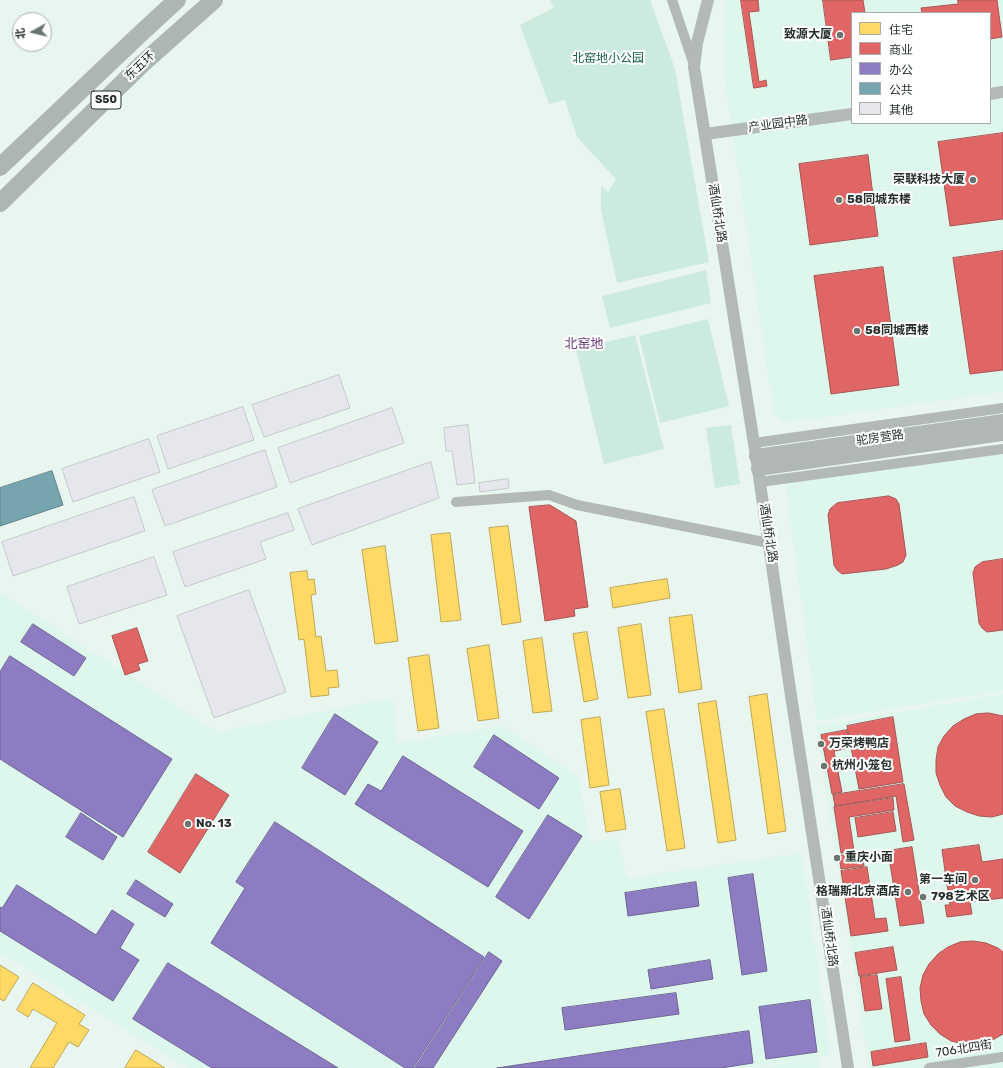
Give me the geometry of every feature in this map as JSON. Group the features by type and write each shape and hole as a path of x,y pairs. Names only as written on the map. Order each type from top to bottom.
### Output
{"highway":[{"name":"东五环","path":"0,167 177,0"},
{"name":"东五环","path":"0,203 142,64 214,0"}],"main road":[{"name":"驼房营路","path":"757,463 1003,421"},
{"name":"驼房营路","path":"757,463 1003,434"}],"street":[{"path":"672,0 694,67"},
{"name":"酒仙桥北路","path":"708,0 697,43 694,67 757,463 848,1068"},
{"path":"991,94 1003,92"},
{"name":"产业园中路","path":"705,134 851,114"},
{"path":"757,463 1003,408"},
{"path":"757,463 1003,449"},
{"path":"456,502 549,495 577,505 769,543"},
{"name":"706北四街","path":"930,1068 1003,1056"}],"shaded area":[{"path":"727,0 1003,0 1003,392 784,423 773,412 726,88 723,31"},
{"path":"1003,451 1003,691 817,721 785,482"},
{"path":"0,592 217,732 392,698 399,743 503,726 579,777 590,842 619,838 627,878 802,853 831,1055 742,1068 187,1068 0,952"},
{"name":"798艺术区","path":"1003,694 1003,1068 869,1068 816,726"},
{"path":"819,1058 821,1068 756,1068"}],"green space":[{"name":"北窑地小公园","path":"550,0 650,0 675,69 709,262 617,283 601,210 601,186 608,192 616,179 577,137 565,100 549,104 520,25 554,8"},
{"path":"706,270 711,303 610,328 602,296"},
{"path":"708,319 729,406 660,423 639,336"},
{"path":"635,335 664,449 604,464 576,350"},
{"path":"731,425 740,484 715,488 706,428"}],"building: 住宅":[{"path":"508,526 521,622 502,625 489,528"},
{"path":"450,533 461,620 441,622 431,535"},
{"path":"385,546 398,641 375,644 362,550"},
{"path":"307,571 308,580 314,579 316,594 311,595 316,637 321,636 326,671 337,670 339,687 328,688 329,695 311,697 304,639 299,640 290,573"},
{"path":"667,579 670,598 613,608 610,588"},
{"path":"692,615 702,689 679,693 669,618"},
{"path":"641,624 651,695 628,698 618,628"},
{"path":"587,632 598,699 584,702 573,634"},
{"path":"542,638 552,711 533,713 523,641"},
{"path":"489,645 499,718 478,721 467,649"},
{"path":"429,655 439,728 418,731 408,658"},
{"path":"767,694 786,831 768,834 749,697"},
{"path":"716,701 736,840 718,843 698,704"},
{"path":"664,709 685,848 667,851 646,712"},
{"path":"600,717 609,785 590,788 581,720"},
{"path":"620,789 626,829 606,832 600,792"},
{"path":"0,965 19,977 4,1001 0,999"},
{"path":"33,983 85,1015 79,1024 89,1030 78,1047 69,1042 53,1068 30,1068 57,1023 33,1009 28,1017 17,1010"},
{"path":"136,1050 165,1068 125,1068"}],"building: 商业":[{"path":"741,0 758,0 759,11 749,12 759,82 766,80 767,86 754,88"},
{"name":"致源大厦","path":"823,0 863,0 865,12 851,12 851,57 831,60"},
{"path":"958,0 997,0 1002,37 991,39 991,12 922,12 921,8 958,4"},
{"name":"荣联科技大厦","path":"1003,133 1003,219 950,226 938,142"},
{"name":"58同城东楼","path":"868,155 878,236 810,245 799,164"},
{"path":"1003,251 1003,370 970,374 953,258"},
{"name":"58同城西楼","path":"883,267 899,385 831,394 814,276"},
{"path":"889,496 896,499 899,504 906,555 903,562 886,569 842,574 834,565 828,515 830,509 837,503"},
{"path":"550,505 576,521 588,607 574,609 575,616 545,621 529,507"},
{"path":"1003,559 1003,630 987,632 979,623 973,573 975,567 982,562"},
{"path":"137,628 148,661 138,664 140,670 125,675 112,636"},
{"path":"989,713 1003,716 1003,814 992,817 979,816 955,806 946,797 936,773 938,747 944,736 953,726 964,719 976,714"},
{"path":"893,717 903,782 859,789 847,726"},
{"path":"847,730 850,748 834,751 842,792 832,794 821,735"},
{"name":"No. 13","path":"196,774 229,795 180,873 148,852"},
{"path":"904,784 914,840 903,842 896,796 835,806 833,795"},
{"path":"893,798 894,810 849,817 854,851 841,853 834,807"},
{"path":"893,812 896,831 858,837 855,818"},
{"name":"第一车间","path":"979,845 982,862 1003,859 1003,898 970,902 972,914 947,917 945,905 950,905 942,850"},
{"path":"912,847 924,923 900,926 888,851"},
{"path":"862,852 864,866 841,869 839,856"},
{"path":"867,867 875,919 886,918 888,931 851,936 841,871"},
{"path":"973,941 986,943 1003,952 1003,1034 989,1042 977,1045 951,1041 940,1034 931,1025 924,1014 920,988 923,975 929,964 938,954 948,947 960,942"},
{"path":"893,947 897,970 859,976 855,953"},
{"path":"877,975 882,1009 865,1011 860,977"},
{"path":"901,977 910,1040 895,1042 886,979"},
{"path":"926,1043 928,1057 873,1066 871,1052"}],"building: 办公":[{"path":"33,624 86,658 74,676 21,642"},
{"path":"10,656 172,759 123,837 0,759 0,672"},
{"path":"335,714 378,742 345,795 302,768"},
{"path":"494,735 559,778 539,809 474,767"},
{"path":"403,756 523,831 488,887 355,804 368,784 381,791"},
{"path":"81,813 117,837 103,860 66,837"},
{"path":"548,815 582,836 529,919 496,897"},
{"path":"275,822 484,957 413,1068 405,1068 211,943 245,888 236,882"},
{"path":"753,874 767,971 742,975 728,878"},
{"path":"136,880 173,904 165,917 127,894"},
{"path":"696,882 699,906 628,916 625,893"},
{"path":"17,885 96,935 112,910 134,924 120,948 139,960 113,1001 0,931 0,907 2,908"},
{"path":"489,952 502,961 433,1068 415,1068"},
{"path":"710,960 713,979 651,989 648,970"},
{"path":"168,963 338,1068 212,1068 133,1019"},
{"path":"676,993 679,1014 565,1030 562,1008"},
{"path":"810,1000 817,1052 766,1059 759,1007"},
{"path":"749,1031 753,1063 721,1068 497,1068"}],"building: 公共":[{"path":"52,471 63,505 0,526 0,488"}],"building: 其他":[{"path":"339,375 350,408 264,437 252,405"},
{"path":"243,407 254,440 168,469 157,436"},
{"path":"392,408 404,443 290,483 278,448"},
{"path":"468,425 475,483 457,485 452,451 446,451 444,428"},
{"path":"149,439 160,472 73,502 62,469"},
{"path":"265,450 277,487 165,526 152,490"},
{"path":"431,462 439,498 312,545 298,509"},
{"path":"508,479 509,488 480,492 479,483"},
{"path":"134,497 145,531 13,576 2,542"},
{"path":"288,513 294,530 260,542 266,559 185,587 173,552"},
{"path":"154,557 167,595 79,624 67,587"},
{"path":"249,590 286,692 214,718 177,616"}],"place":[{"name":"致源大厦","path":"840,35"},
{"name":"荣联科技大厦","path":"973,180"},
{"name":"58同城东楼","path":"839,200"},
{"name":"58同城西楼","path":"857,331"},
{"name":"万荣烤鸭店","path":"821,744"},
{"name":"杭州小笼包","path":"824,766"},
{"name":"No. 13","path":"188,824"},
{"name":"重庆小面","path":"837,858"},
{"name":"第一车间","path":"975,880"},
{"name":"格瑞斯北京酒店","path":"908,892"},
{"name":"798艺术区","path":"923,897"}],"district":[{"name":"北窑地","path":"584,344"}]}
